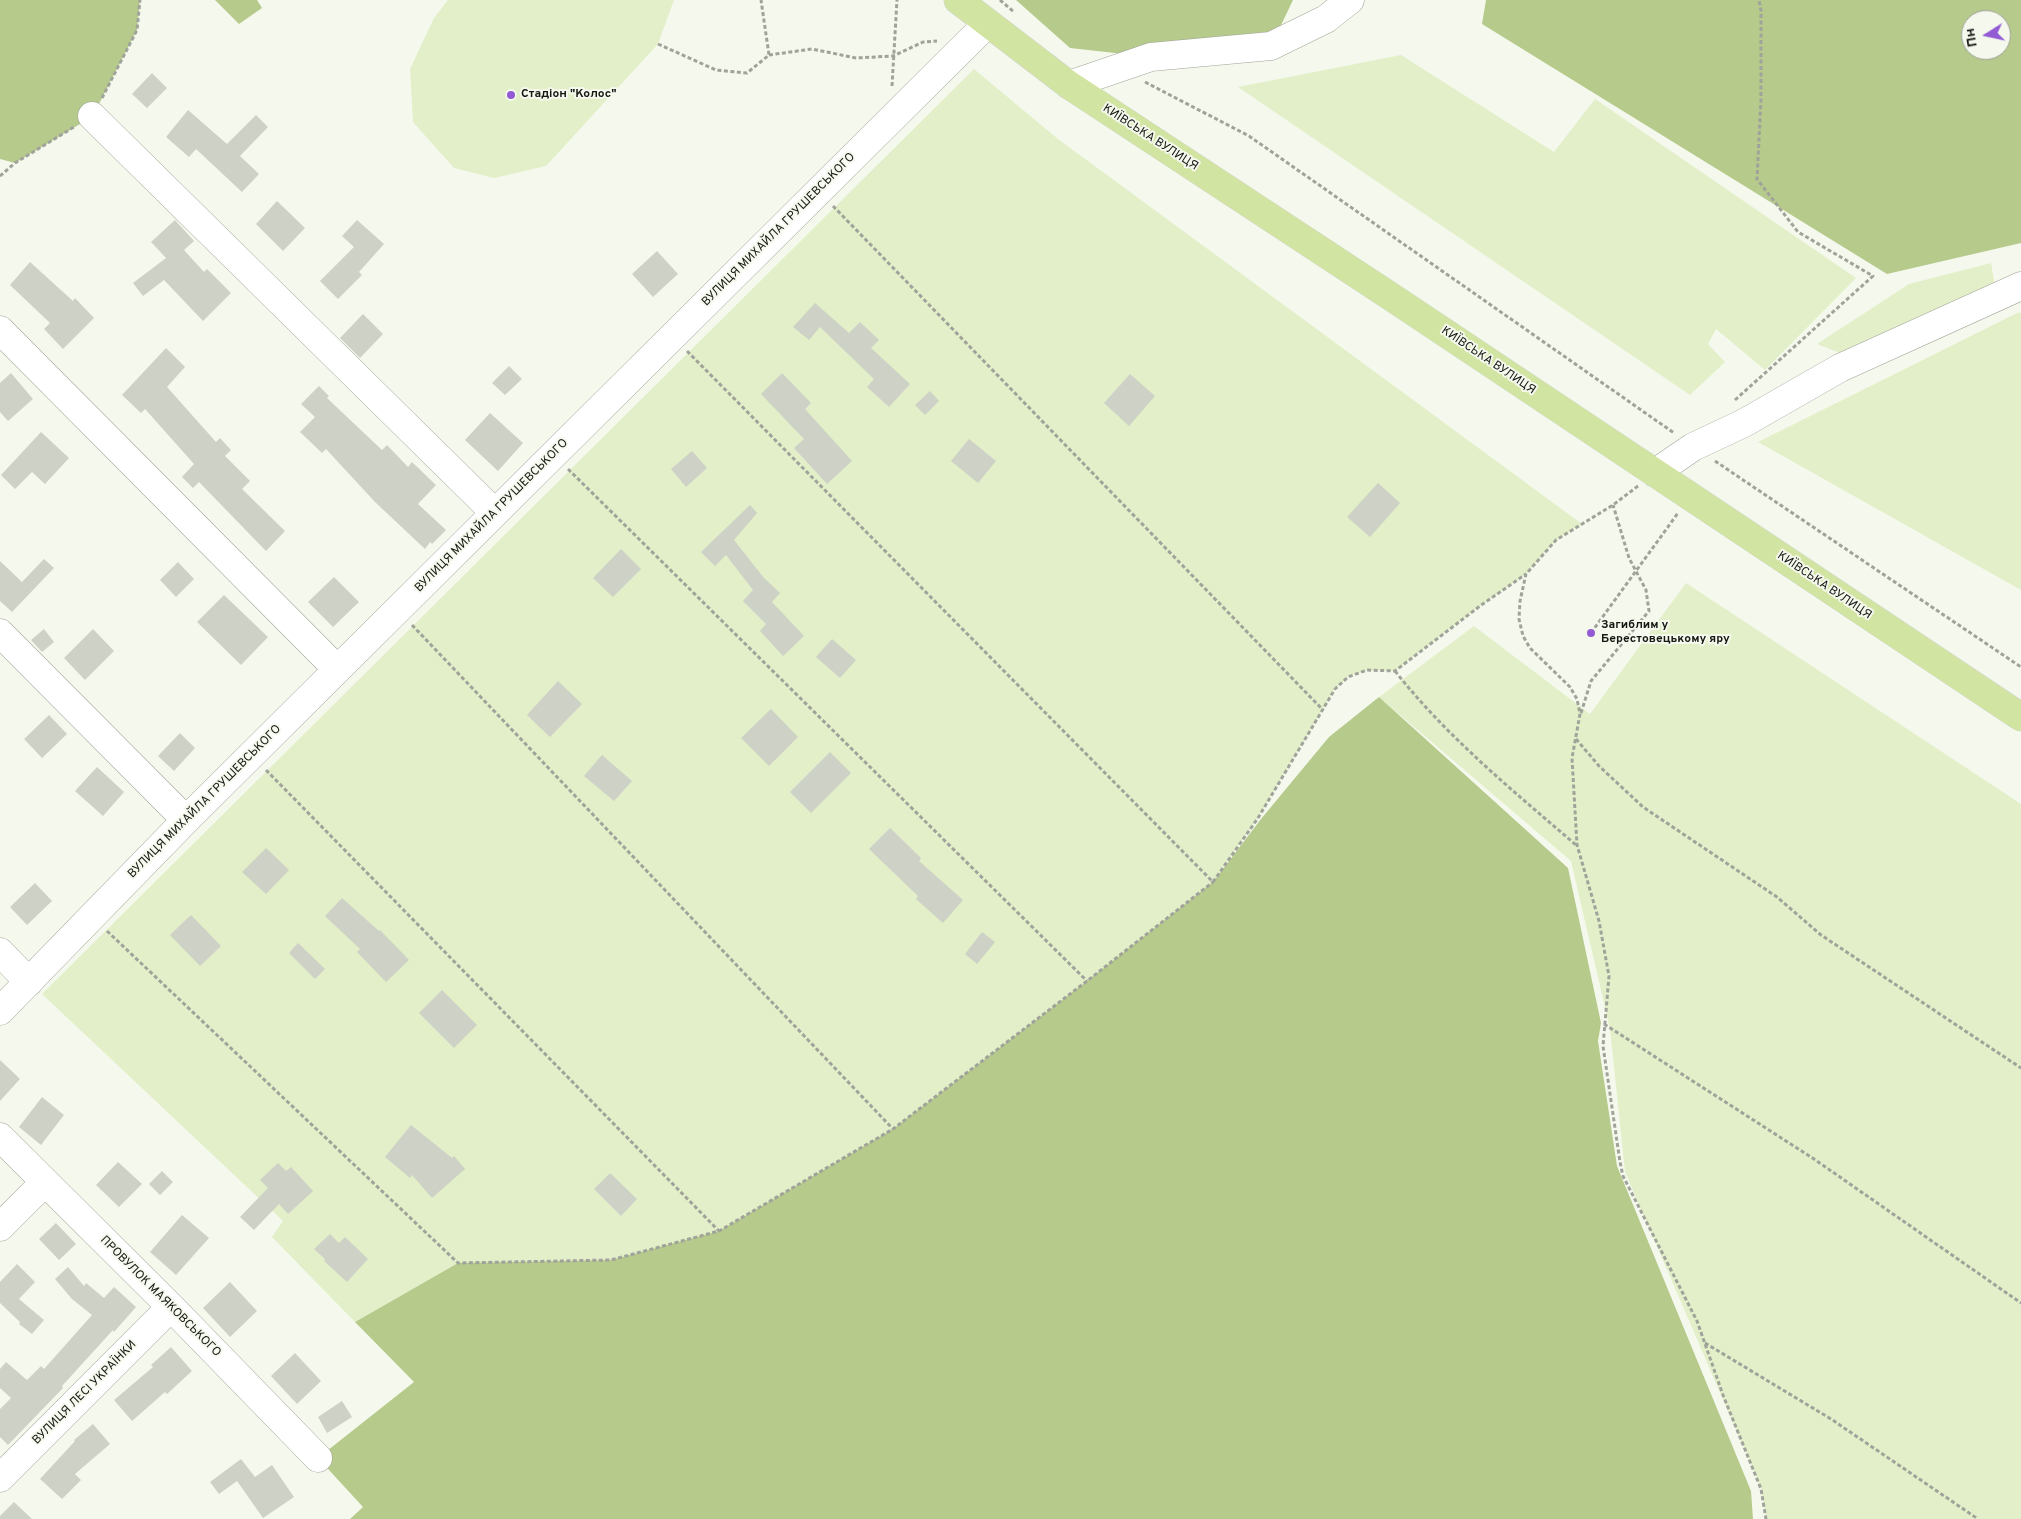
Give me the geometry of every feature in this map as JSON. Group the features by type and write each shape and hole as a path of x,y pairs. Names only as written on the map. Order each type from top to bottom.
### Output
{"main road":[{"name":"КИЇВСЬКА ВУЛИЦЯ","path":"958,0 1069,85 2021,717"}],"street":[{"path":"1069,85 1151,57 1272,46 1326,19 1350,0"},
{"name":"ВУЛИЦЯ МИХАЙЛА ГРУШЕВСЬКОГО","path":"0,1011 186,820 494,512 987,24"},
{"path":"92,116 494,512"},
{"path":"1655,473 1693,447 1744,423 1840,368 2021,286"},
{"path":"0,330 338,669"},
{"path":"0,633 186,820"},
{"path":"0,952 29,982"},
{"name":"ПРОВУЛОК МАЯКОВСЬКОГО","path":"0,1137 171,1307 318,1458"},
{"path":"0,1227 45,1182"},
{"name":"ВУЛИЦЯ ЛЕСІ УКРАЇНКИ","path":"0,1478 171,1307"}],"path":[{"path":"761,0 769,55"},
{"path":"893,116 891,106 897,0"},
{"path":"1000,0 1021,18"},
{"path":"1729,406 1873,276 1798,232 1757,179 1761,99 1761,11 1759,0"},
{"path":"658,44 716,70 747,73 769,55 812,48 856,58 893,56 923,42 950,40 967,44"},
{"path":"1144,82 1249,136 1693,447 2021,667"},
{"path":"818,192 1323,710"},
{"path":"672,336 1213,882"},
{"path":"554,454 1087,981"},
{"path":"92,916 458,1263 611,1260 719,1231 893,1129 1213,882 1258,818 1335,689 1348,677 1367,670 1395,671 1480,606 1526,574 1556,540 1613,505 1655,473"},
{"path":"1591,633 1690,496"},
{"path":"1613,505 1629,558 1646,590 1649,611 1591,681 1580,714 1572,758 1577,845 1599,921 1609,976 1603,1046 1620,1162 1623,1176 1697,1321 1723,1395 1760,1488 1766,1519"},
{"path":"1526,574 1520,601 1519,619 1523,636 1530,648 1570,687 1577,699 1580,714"},
{"path":"398,610 893,1129"},
{"path":"1395,671 1442,726 1577,845"},
{"path":"1576,738 1599,766 1643,807 1776,897 1821,935 2021,1068"},
{"path":"251,755 719,1231"},
{"path":"1604,1024 1814,1159 2021,1303"},
{"path":"1705,1343 1830,1419 1978,1519"}],"green space":[{"path":"0,0 140,0 137,30 100,102 80,124 15,163 0,159"},
{"path":"215,0 257,0 262,8 239,24"},
{"name":"Стадіон \"Колос\"","path":"448,0 674,0 658,44 546,166 494,178 454,168 413,122 410,69 434,18"},
{"path":"1016,0 1293,0 1271,46 1151,57 1070,48"},
{"path":"1486,0 2021,0 2021,243 1887,274 1482,24"},
{"path":"1401,55 1554,152 1595,99 1856,278 1765,370 1716,329 1708,344 1725,362 1690,395 1238,87"},
{"path":"974,69 1058,139 1582,524 1556,540 1526,574 1480,606 1395,671 1367,670 1348,677 1335,689 1258,818 1213,882 893,1129 719,1231 611,1260 458,1263 355,1322 272,1237 283,1221 42,994"},
{"path":"1991,263 1995,286 1853,358 1817,344 1909,284"},
{"path":"2019,312 2021,314 2021,590 1758,442"},
{"path":"1686,583 2021,804 2021,1519 1766,1519 1761,1488 1625,1172 1610,1029 1571,861 1379,697 1474,626 1590,714"},
{"path":"1379,697 1568,868 1601,1023 1598,1041 1617,1166 1751,1491 1753,1519 350,1519 363,1507 318,1458 414,1382 355,1322 458,1263 611,1260 719,1231 893,1129 1213,882 1261,819 1329,737"}],"building":[{"path":"152,73 167,88 147,108 132,94"},
{"path":"188,110 227,144 256,115 268,127 240,156 259,174 242,192 196,149 189,157 166,137"},
{"path":"277,201 305,228 283,251 256,224"},
{"path":"175,220 194,241 184,250 204,272 207,269 231,293 203,321 164,280 143,296 133,283 166,258 151,242"},
{"path":"357,220 384,244 359,272 362,275 338,299 320,281 354,247 342,236"},
{"path":"657,251 678,274 653,297 632,274"},
{"path":"30,262 73,301 75,298 94,318 63,349 44,329 50,323 10,285"},
{"path":"815,303 849,333 860,322 879,340 871,348 910,384 889,407 867,387 874,379 820,327 809,340 793,327"},
{"path":"363,314 383,334 360,358 340,338"},
{"path":"166,348 185,367 167,387 216,442 220,438 231,450 225,456 250,481 242,489 285,531 266,551 199,482 193,488 182,477 194,464 145,409 141,413 122,395"},
{"path":"509,366 522,379 505,395 492,383"},
{"path":"11,373 33,399 8,421 0,412 0,383"},
{"path":"782,373 811,403 805,409 852,461 827,484 794,448 804,439 761,394"},
{"path":"1130,374 1155,396 1129,426 1104,403"},
{"path":"319,386 329,396 327,398 382,450 387,445 408,467 412,462 436,485 418,504 446,530 432,544 430,542 425,549 375,502 326,449 322,453 300,432 315,417 301,404"},
{"path":"930,391 939,401 925,415 915,405"},
{"path":"490,413 523,443 498,471 465,440"},
{"path":"41,432 69,458 45,484 32,472 15,489 1,475"},
{"path":"969,439 996,461 978,483 951,461"},
{"path":"692,451 707,468 686,487 671,469"},
{"path":"1378,483 1400,503 1370,537 1347,517"},
{"path":"750,505 757,513 734,540 764,578 780,593 772,602 804,636 783,656 760,631 766,624 743,601 753,590 726,555 715,566 701,552"},
{"path":"621,549 641,569 613,597 593,578"},
{"path":"44,559 54,568 12,612 0,601 0,561 22,582"},
{"path":"178,562 194,579 176,597 160,580"},
{"path":"334,577 359,602 333,627 308,602"},
{"path":"224,595 268,637 241,665 197,622"},
{"path":"44,629 54,642 42,652 31,640"},
{"path":"93,629 114,651 85,680 64,658"},
{"path":"832,639 856,660 840,678 816,657"},
{"path":"558,681 582,704 550,737 527,715"},
{"path":"771,709 798,737 769,766 741,738"},
{"path":"49,715 67,734 42,758 24,739"},
{"path":"180,733 195,748 174,771 158,756"},
{"path":"830,752 851,773 811,813 790,792"},
{"path":"602,755 632,781 614,801 584,776"},
{"path":"97,767 124,792 103,816 75,791"},
{"path":"890,828 921,858 919,861 963,900 943,923 916,899 918,896 869,849"},
{"path":"266,848 289,870 266,894 242,872"},
{"path":"35,883 52,901 27,925 10,907"},
{"path":"342,898 380,930 409,960 386,982 357,952 360,949 325,916"},
{"path":"191,915 221,946 200,966 170,935"},
{"path":"982,932 995,942 977,964 965,954"},
{"path":"298,943 325,969 315,979 289,953"},
{"path":"442,990 477,1025 454,1048 419,1013"},
{"path":"0,1060 20,1079 0,1101"},
{"path":"42,1097 64,1115 41,1145 19,1127"},
{"path":"411,1125 452,1158 454,1156 465,1169 432,1198 412,1175 410,1178 385,1157"},
{"path":"118,1162 142,1184 119,1207 96,1185"},
{"path":"278,1163 286,1171 291,1167 313,1191 288,1214 279,1204 254,1230 240,1217 268,1188 260,1180"},
{"path":"162,1171 173,1182 160,1195 149,1184"},
{"path":"610,1173 637,1199 621,1216 594,1189"},
{"path":"182,1215 209,1238 176,1275 150,1252"},
{"path":"56,1223 76,1244 59,1260 39,1239"},
{"path":"330,1234 339,1243 345,1237 368,1259 347,1282 314,1249"},
{"path":"17,1264 35,1282 19,1299 44,1320 32,1334 19,1324 20,1322 0,1303 0,1282"},
{"path":"68,1267 84,1286 86,1283 104,1298 114,1287 136,1307 62,1386 63,1388 8,1445 0,1437 0,1409 11,1398 0,1388 0,1369 6,1362 27,1380 41,1366 44,1369 92,1315 72,1299 55,1279"},
{"path":"230,1282 257,1311 230,1337 203,1308"},
{"path":"171,1347 192,1371 167,1394 165,1392 132,1421 114,1400 153,1367 151,1365"},
{"path":"295,1353 321,1381 297,1404 271,1376"},
{"path":"342,1401 352,1417 327,1433 318,1417"},
{"path":"93,1424 110,1444 75,1474 81,1480 62,1499 40,1479 74,1440"},
{"path":"241,1459 255,1477 272,1465 294,1497 263,1518 237,1481 219,1494 210,1482"},
{"path":"14,1502 32,1519 0,1519 0,1516"}],"place":[{"name":"Стадіон \"Колос\"","path":"511,95"},
{"name":"Загиблим у Берестовецькому яру","path":"1591,633"}]}
